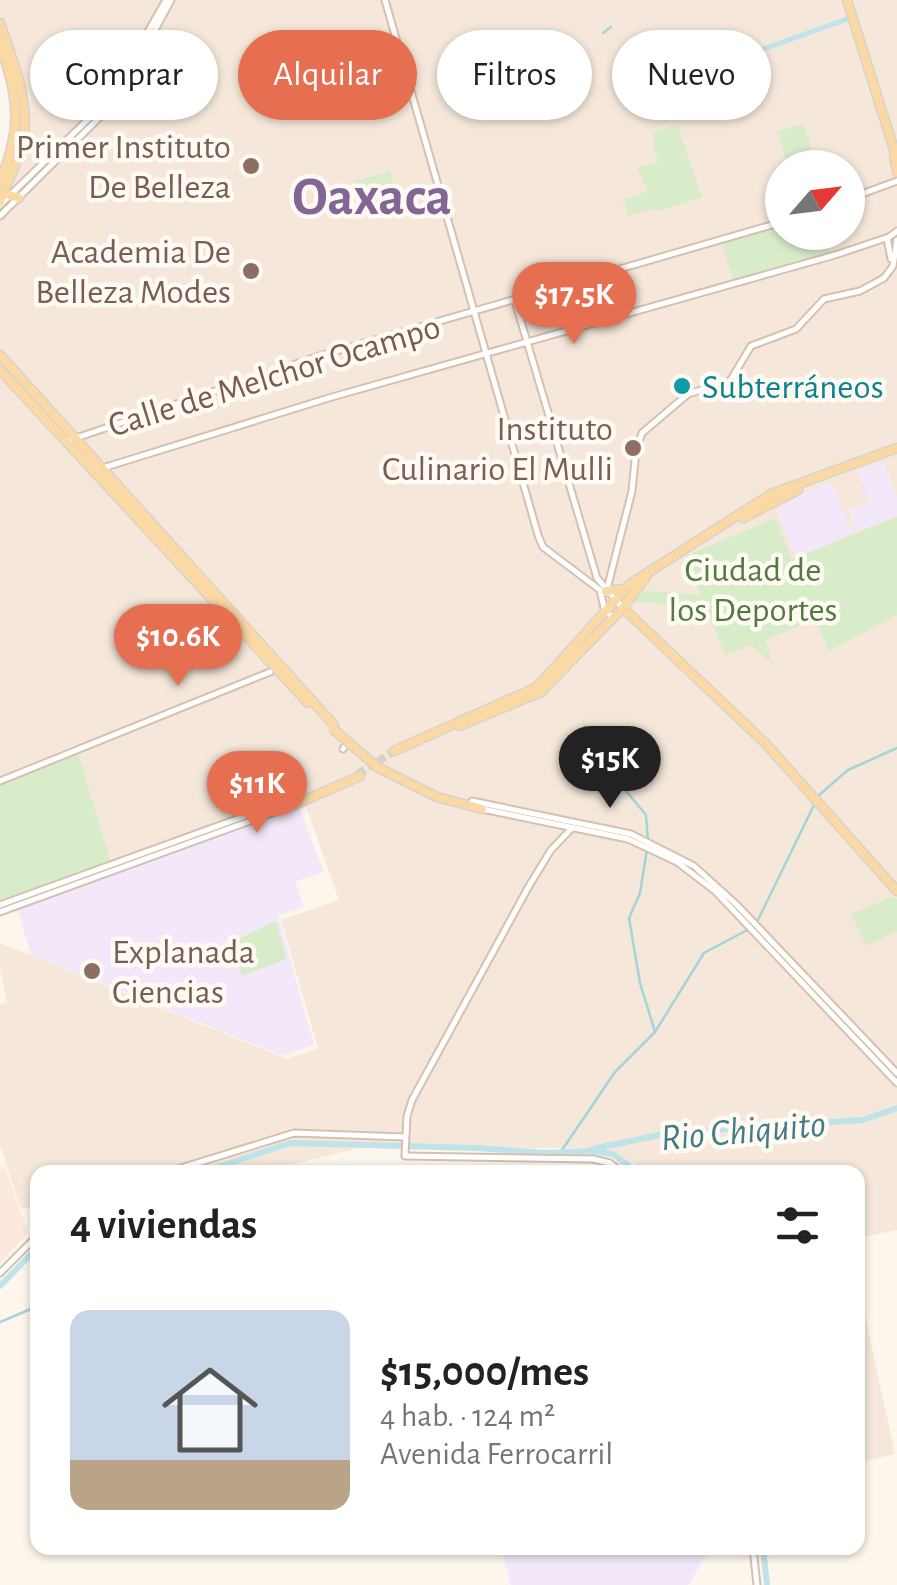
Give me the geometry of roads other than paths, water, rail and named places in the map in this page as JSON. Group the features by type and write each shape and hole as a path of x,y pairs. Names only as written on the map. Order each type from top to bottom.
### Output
{"main road":[{"path":"0,216 110,98 168,0"},
{"path":"385,0 542,547 610,590 623,608 766,744 897,891"},
{"path":"850,0 897,159"},
{"path":"0,23 22,92 25,117 23,142 1,192"},
{"path":"0,44 17,112 15,140 1,192"},
{"path":"894,143 897,172"},
{"path":"865,192 897,180"},
{"path":"1,192 16,196"},
{"name":"Calle de Melchor Ocampo","path":"70,440 320,356 765,227"},
{"path":"96,470 246,423 894,237 889,272 869,287 831,296 816,305 796,329 751,346 730,380 688,394 642,433 610,578 607,610 552,678"},
{"path":"515,301 594,580 607,610"},
{"path":"0,355 2,371 70,440"},
{"path":"2,371 39,402 222,612 377,768 437,796 482,809 648,843"},
{"path":"607,610 623,608 643,579 741,519 791,492 897,450"},
{"path":"395,752 465,723 552,678 624,589 772,494 897,450"},
{"path":"96,470 239,620 333,727"},
{"path":"610,590 624,589"},
{"path":"222,612 226,609 239,620"},
{"path":"0,781 270,672"},
{"path":"0,908 295,802 359,775"},
{"path":"437,796 576,821 648,843 694,873 753,926 894,1073 897,1083"},
{"path":"572,827 551,850 412,1100 405,1155 593,1158 613,1165"},
{"path":"191,1165 294,1133 406,1137"},
{"path":"0,1273 30,1243"},
{"path":"754,1555 757,1585"}],"waterway":[{"path":"771,46 850,18"},
{"path":"603,33 611,27"},
{"path":"818,796 848,770 897,748"},
{"path":"607,751 612,774 646,815 648,841"},
{"path":"757,922 815,803"},
{"path":"562,1150 615,1072 655,1032 640,983 629,918 640,893 647,849"},
{"path":"655,1032 704,953 751,928"},
{"name":"Rio Chiquito","path":"592,1149 669,1133 862,1120 897,1108"},
{"path":"224,1165 290,1143 547,1153 587,1151 613,1154 628,1165"},
{"path":"0,1286 30,1255"},
{"path":"0,1322 30,1309"},
{"path":"764,1555 767,1585"}],"tunnel":[{"path":"358,774 394,751"}],"place":[{"name":"Primer Instituto De Belleza","path":"251,166"},
{"name":"Academia De Belleza Modes","path":"251,271"},
{"name":"Subterráneos","path":"682,386"},
{"name":"Instituto Culinario El Mulli","path":"633,448"},
{"name":"Explanada Ciencias","path":"92,971"}],"district":[{"name":"Oaxaca","path":"372,195"}],"park label":[{"name":"Ciudad de los Deportes","path":"753,589"}]}
